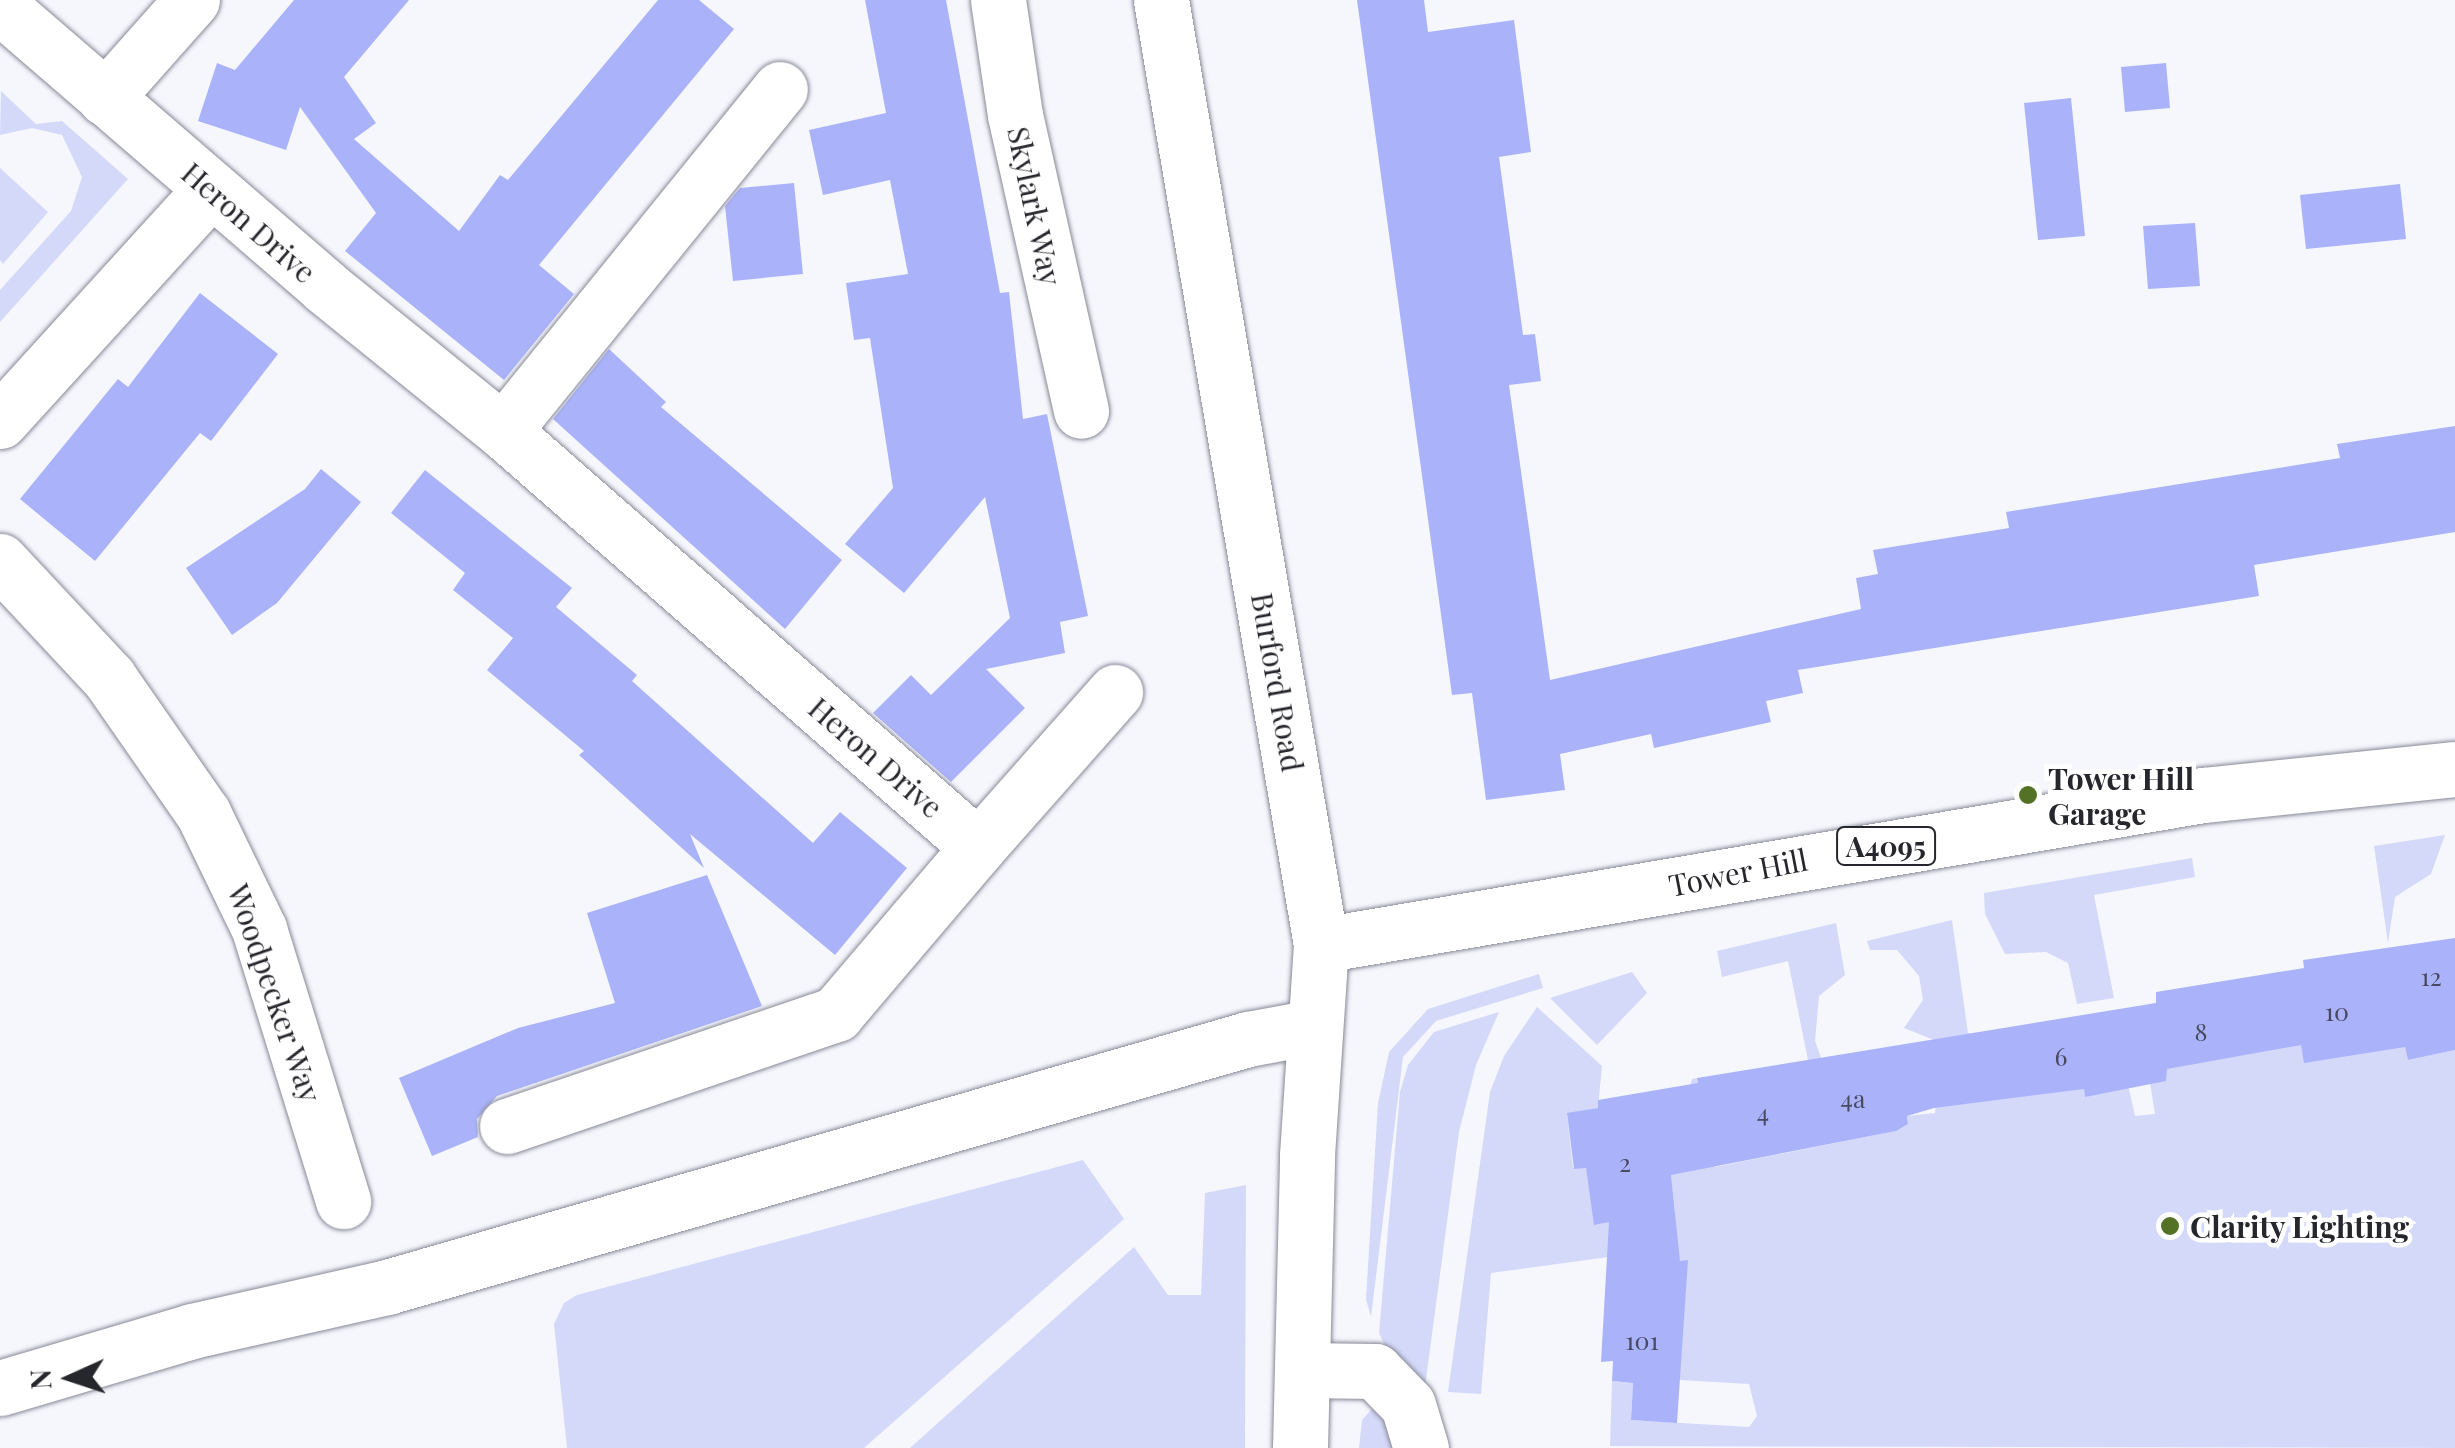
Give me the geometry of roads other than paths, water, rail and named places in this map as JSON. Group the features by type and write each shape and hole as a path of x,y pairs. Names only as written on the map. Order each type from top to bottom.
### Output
{"street":[{"path":"105,98 192,0"},
{"name":"Skylark Way","path":"998,0 1015,115 1080,412"},
{"name":"Burford Road","path":"1161,0 1321,946 1313,1026 1300,1448"},
{"name":"Heron Drive","path":"0,6 210,189 503,430 978,848"},
{"path":"503,430 780,89"},
{"path":"0,421 210,189"},
{"name":"Woodpecker Way","path":"0,561 109,678 203,813 265,944 343,1201"},
{"path":"507,1126 836,1014 1115,692"},
{"name":"Tower Hill","path":"1321,946 2203,795 2455,769"},
{"path":"0,1388 192,1331 387,1286 1248,1039 1313,1026"},
{"path":"1303,1370 1375,1371 1408,1405 1420,1448"}],"place":[{"name":"Tower Hill Garage","path":"2028,795"},
{"name":"Clarity Lighting","path":"2170,1226"}]}
